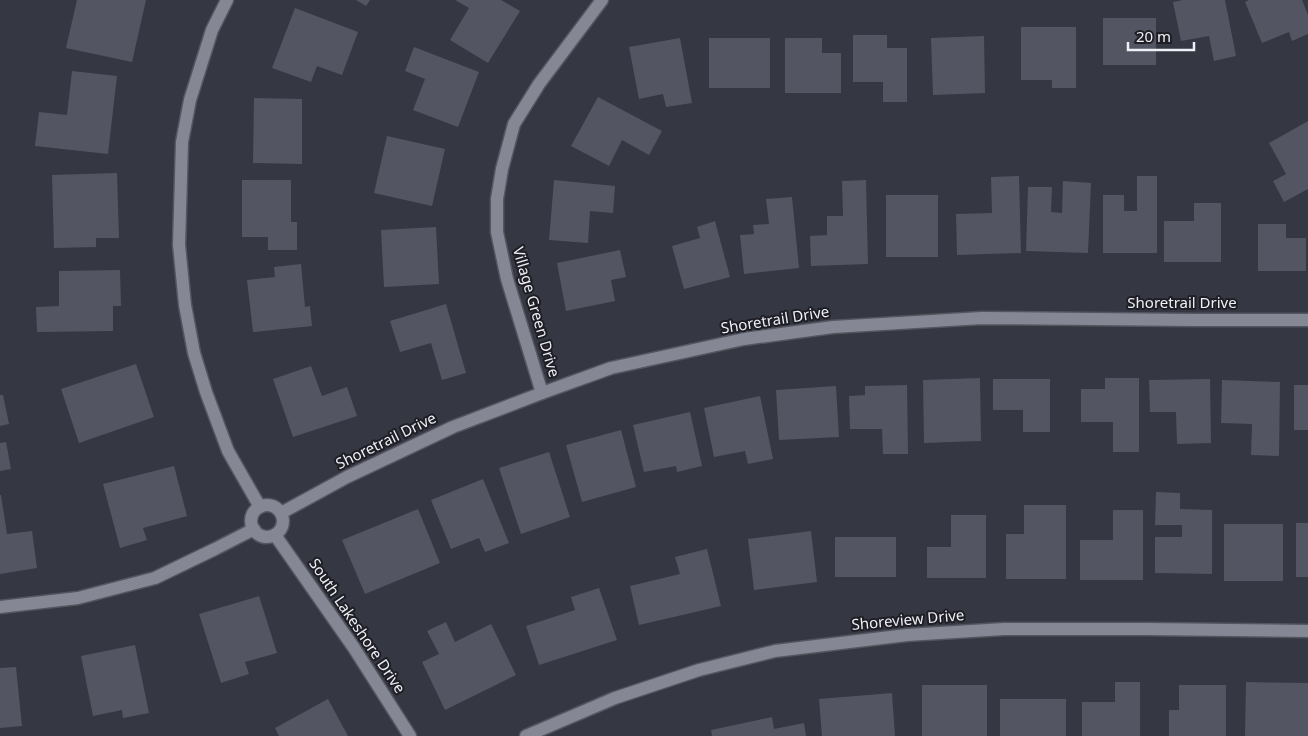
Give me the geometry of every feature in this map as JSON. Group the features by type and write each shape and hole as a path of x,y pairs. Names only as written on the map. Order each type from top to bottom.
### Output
{"street":[{"path":"227,0 212,30 190,100 182,142 179,245 185,305 194,353 206,392 228,451 260,507"},
{"name":"Village Green Drive","path":"542,393 507,279 498,232 498,199 502,169 514,124 539,84 602,0"},
{"name":"Shoretrail Drive","path":"281,513 347,477 453,427 542,393 611,368 744,339 832,327 982,318 1308,320"},
{"path":"260,507 274,507 281,513 283,526 275,535 263,536 254,529 253,514 260,507"},
{"path":"0,607 78,598 155,578 254,529"},
{"name":"South Lakeshore Drive","path":"275,535 354,648 410,736"},
{"name":"Shoreview Drive","path":"526,736 615,698 699,670 775,650 907,635 1004,629 1308,631"}],"building":[{"path":"77,0 146,0 132,62 66,48"},
{"path":"356,0 370,0 366,6"},
{"path":"455,0 501,0 520,11 488,63 450,40 469,8"},
{"path":"1183,0 1225,0 1236,56 1214,61 1209,36 1181,41 1173,2"},
{"path":"1249,0 1302,0 1308,15 1308,34 1292,41 1289,32 1262,43 1245,2"},
{"path":"295,8 358,32 342,75 317,66 311,82 272,68"},
{"path":"1103,18 1156,18 1156,65 1103,65"},
{"path":"1021,27 1076,27 1076,88 1052,88 1052,80 1021,80"},
{"path":"853,35 887,35 887,48 907,48 907,102 883,102 883,82 853,82"},
{"path":"984,36 985,93 933,95 931,38"},
{"path":"680,38 692,103 666,107 663,94 639,99 629,47"},
{"path":"709,38 770,38 770,88 709,88"},
{"path":"785,38 822,38 822,53 841,53 841,93 785,93"},
{"path":"414,47 479,72 458,127 413,110 425,79 405,71"},
{"path":"72,71 117,76 108,154 35,146 39,112 67,115"},
{"path":"598,97 662,131 649,155 622,140 609,166 571,146"},
{"path":"254,98 302,99 302,164 253,163"},
{"path":"1308,121 1308,189 1284,202 1273,181 1286,174 1269,143"},
{"path":"387,136 445,149 432,206 374,193"},
{"path":"117,173 119,238 96,238 96,247 54,248 52,175"},
{"path":"1019,176 1021,253 957,255 956,214 992,213 991,177"},
{"path":"1137,176 1157,176 1157,253 1103,253 1103,195 1124,195 1124,211 1137,211"},
{"path":"242,180 291,180 291,222 297,222 297,250 268,250 268,237 242,237"},
{"path":"554,180 615,186 613,213 590,211 588,243 549,240"},
{"path":"866,180 868,264 811,266 810,236 827,235 827,216 843,216 842,181"},
{"path":"1063,181 1091,183 1088,253 1026,251 1028,187 1052,187 1051,212 1062,213"},
{"path":"886,195 938,195 938,257 886,257"},
{"path":"792,197 799,268 744,274 740,235 754,234 753,225 769,224 766,199"},
{"path":"1194,203 1221,203 1221,262 1164,262 1164,221 1194,221"},
{"path":"715,221 730,277 684,289 672,246 700,238 697,227"},
{"path":"1258,224 1286,224 1286,238 1306,238 1306,271 1258,271"},
{"path":"436,227 439,284 384,287 381,230"},
{"path":"620,250 626,277 611,280 615,301 566,311 557,263"},
{"path":"301,264 305,307 310,306 312,326 253,332 247,280 275,277 274,267"},
{"path":"120,270 121,306 113,306 113,331 37,332 36,307 59,306 59,271"},
{"path":"446,304 466,373 442,380 431,343 400,352 390,321"},
{"path":"136,364 154,417 79,443 61,389"},
{"path":"311,366 322,396 347,387 357,416 293,437 273,379"},
{"path":"980,378 981,441 924,443 923,380"},
{"path":"1105,378 1139,378 1139,452 1113,452 1113,422 1081,422 1081,389 1105,389"},
{"path":"993,379 1050,379 1050,432 1023,432 1023,410 993,410"},
{"path":"1210,379 1211,443 1177,444 1176,412 1150,412 1149,380"},
{"path":"1222,380 1280,382 1279,456 1251,455 1252,424 1221,423"},
{"path":"907,385 908,454 883,454 882,429 850,429 849,396 865,395 865,386"},
{"path":"1294,385 1308,385 1308,430 1294,430"},
{"path":"836,386 839,437 779,440 776,390"},
{"path":"0,395 3,395 9,424 0,426"},
{"path":"760,396 773,459 748,464 745,451 714,457 704,408"},
{"path":"690,412 702,466 677,472 676,466 644,472 633,425"},
{"path":"621,430 636,487 582,502 566,445"},
{"path":"6,442 11,469 0,471 0,443"},
{"path":"549,452 570,517 521,534 499,468"},
{"path":"174,466 187,516 143,528 147,540 120,548 103,484"},
{"path":"483,479 509,543 485,552 479,538 451,549 431,500"},
{"path":"1156,492 1180,493 1180,509 1212,510 1212,574 1155,573 1155,537 1182,537 1182,525 1155,525"},
{"path":"0,495 7,534 32,531 37,568 0,574"},
{"path":"1024,505 1066,505 1066,579 1006,579 1006,534 1024,534"},
{"path":"418,509 440,563 365,594 342,540"},
{"path":"1113,510 1143,510 1143,580 1080,580 1080,540 1113,540"},
{"path":"951,515 986,515 986,578 927,578 927,547 951,547"},
{"path":"1296,523 1308,523 1308,577 1296,577"},
{"path":"1224,524 1283,524 1283,581 1224,581"},
{"path":"811,531 817,582 754,590 748,539"},
{"path":"835,537 896,537 896,577 835,577"},
{"path":"707,549 721,606 639,625 630,586 680,574 675,557"},
{"path":"599,588 617,640 539,665 526,626 575,610 571,597"},
{"path":"259,596 277,653 245,662 249,674 221,683 199,614"},
{"path":"446,622 455,642 491,624 516,675 445,710 422,662 439,654 427,631"},
{"path":"135,645 149,713 123,718 122,710 93,716 81,656"},
{"path":"16,667 22,726 0,728 0,668"},
{"path":"1115,682 1140,682 1140,736 1082,736 1082,702 1115,702"},
{"path":"1246,682 1308,683 1308,736 1245,736"},
{"path":"922,685 987,685 987,736 922,736"},
{"path":"1179,685 1226,685 1226,736 1169,736 1169,710 1179,710"},
{"path":"892,693 895,736 822,736 819,699"},
{"path":"328,699 348,736 279,736 275,728"},
{"path":"1000,699 1066,699 1066,736 1000,736"},
{"path":"772,717 774,729 804,723 806,736 712,736 711,730"}]}
